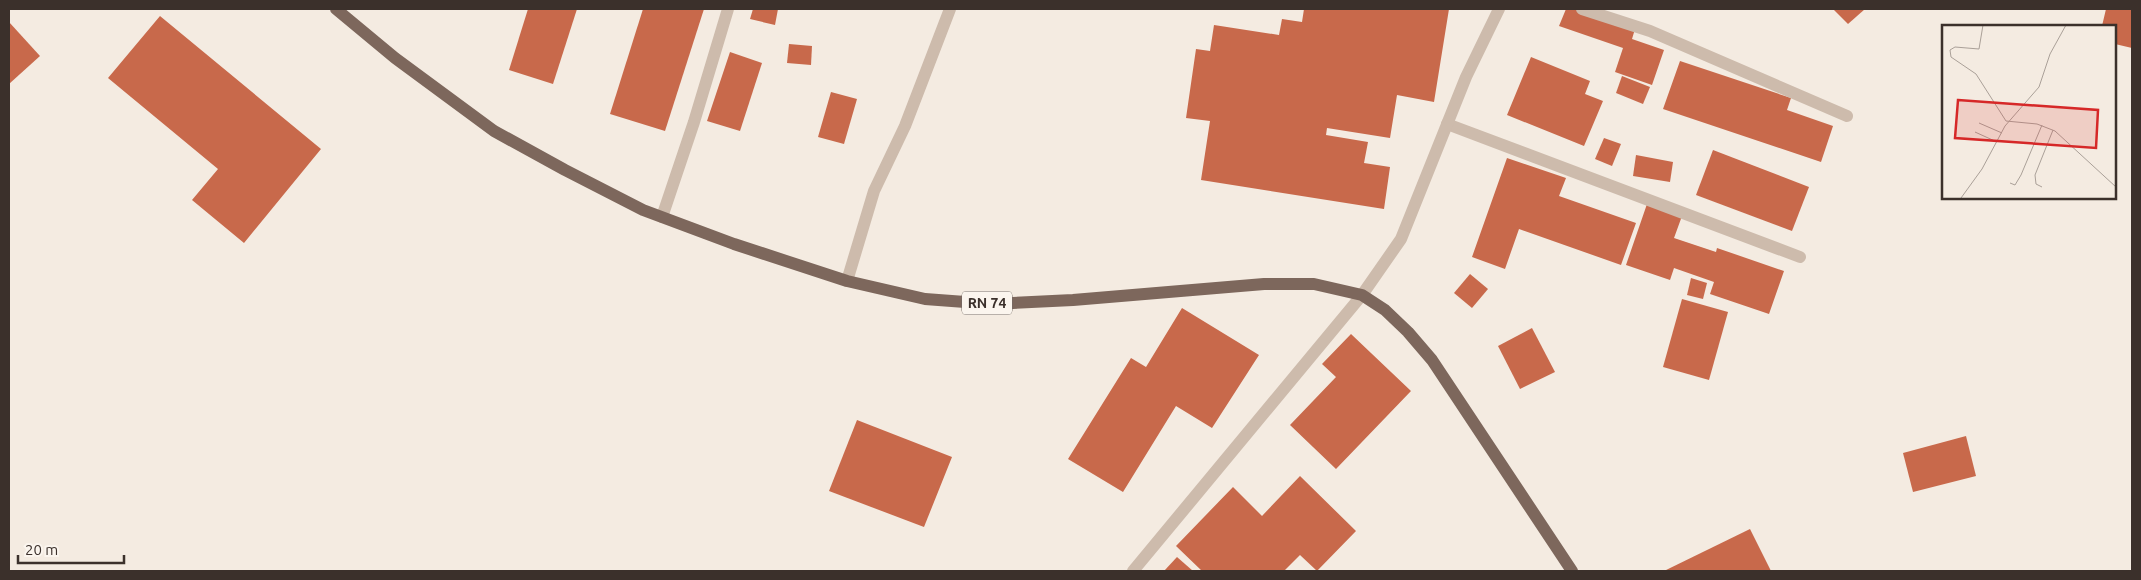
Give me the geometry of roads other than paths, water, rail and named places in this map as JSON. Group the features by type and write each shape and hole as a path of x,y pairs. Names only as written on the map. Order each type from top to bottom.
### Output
{"main road":[{"name":"RN 74","path":"336,9 395,58 494,131 626,201 662,217 734,244 847,281 925,298 992,304 1073,300 1264,284 1314,284 1362,295 1385,310 1408,332 1432,360 1572,571"}],"street":[{"path":"662,217 694,122 728,9"},
{"path":"847,281 874,191 905,126 950,9"},
{"path":"1133,571 1362,295 1401,239 1466,76 1499,9"},
{"path":"1582,9 1650,31 1847,116"},
{"path":"1447,124 1800,257"}]}
